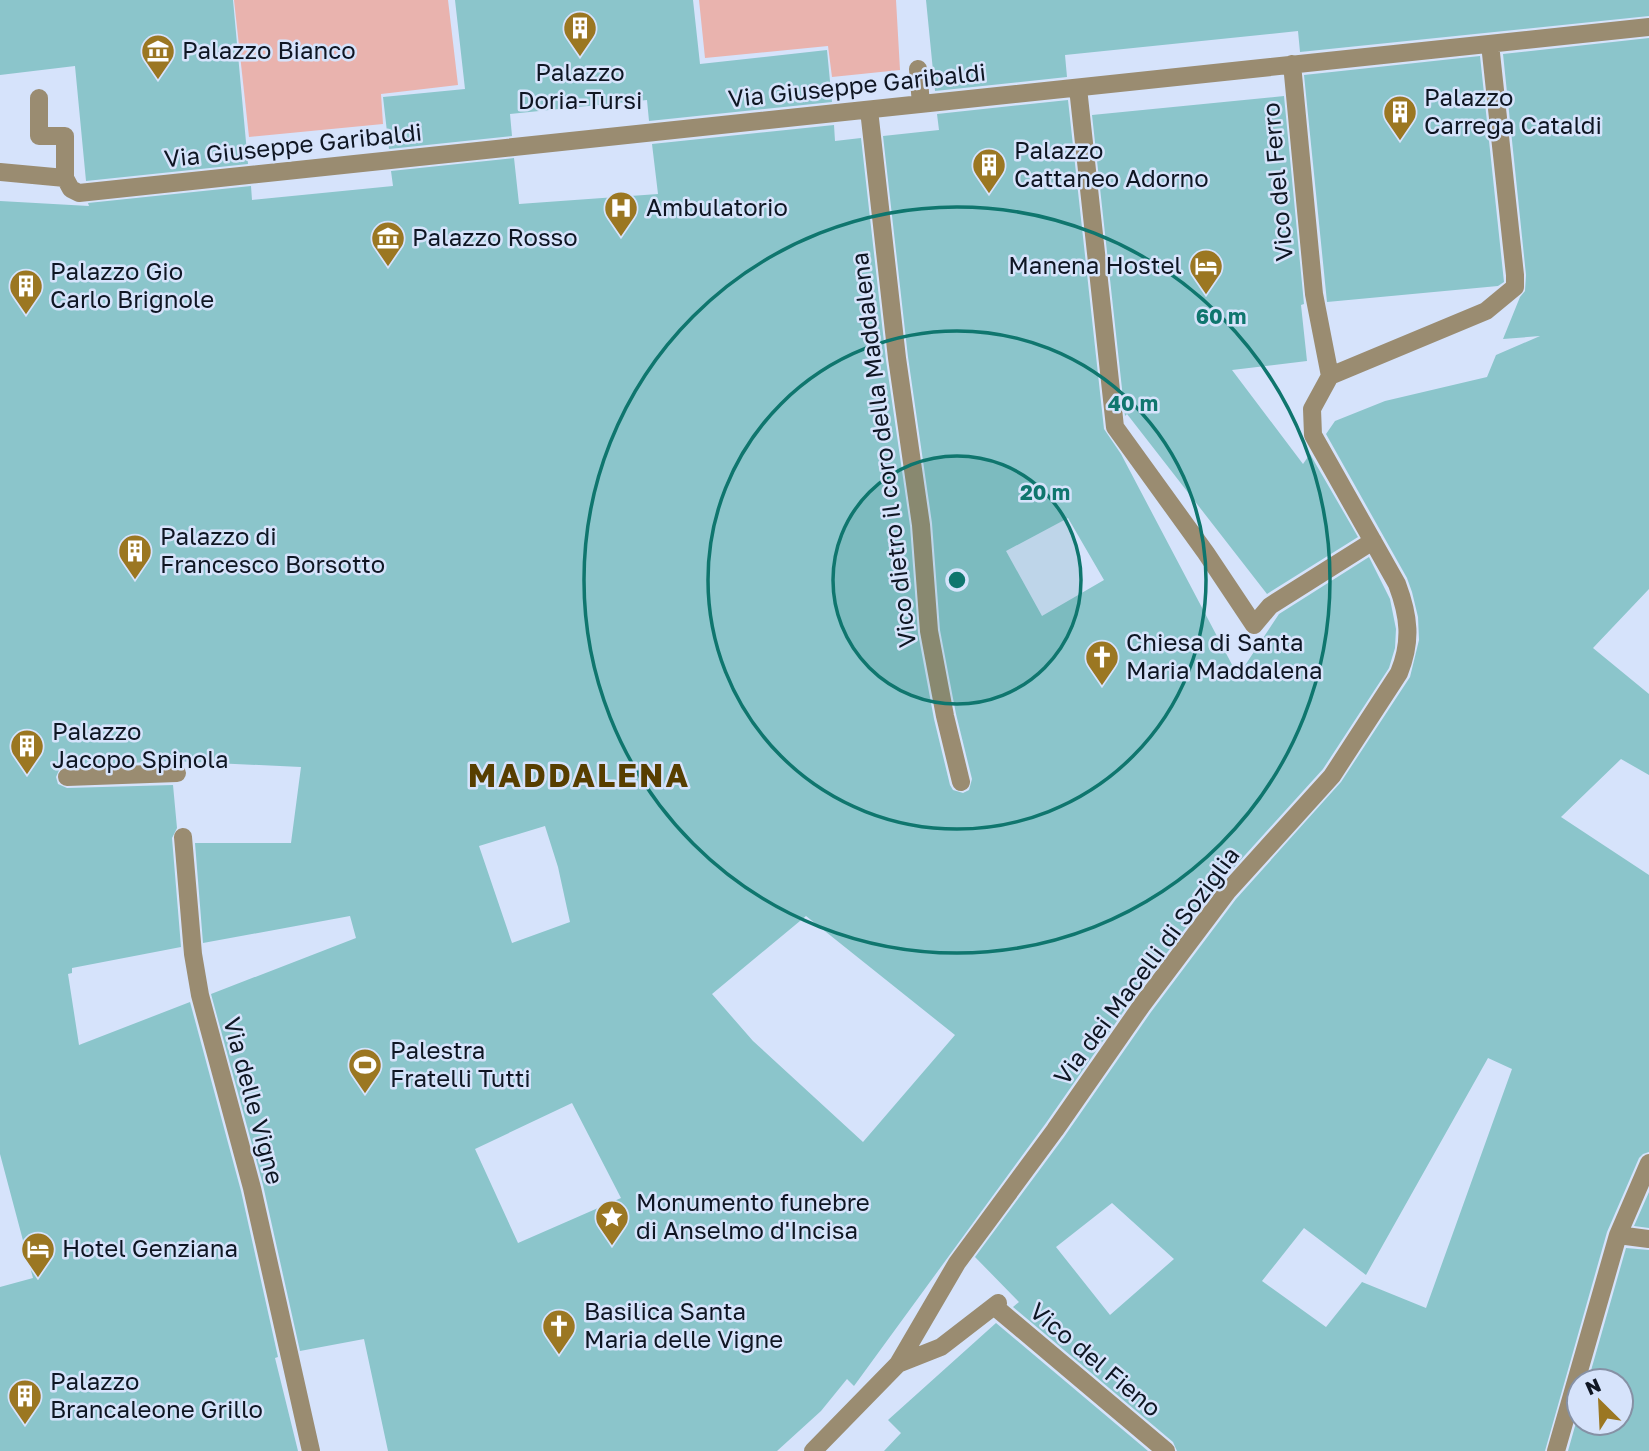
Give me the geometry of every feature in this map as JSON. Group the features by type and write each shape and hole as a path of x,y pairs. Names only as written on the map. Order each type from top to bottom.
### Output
{"street":[{"name":"Via Giuseppe Garibaldi","path":"0,172 68,183 79,193 1649,27"},
{"path":"1330,376 1486,311 1515,287 1516,275 1490,44"},
{"name":"Vico del Ferro","path":"1292,64 1314,294 1330,376"},
{"path":"918,69 921,104"},
{"path":"1078,88 1115,427 1254,625 1270,606 1373,541"},
{"path":"38,98 39,136 65,136 68,183"},
{"name":"Vico dietro il coro della Maddalena","path":"869,110 897,358 921,525 929,631 961,782"},
{"name":"Via dei Macelli di Soziglia","path":"898,1364 957,1264 1142,1005 1227,892 1332,776 1399,673 1406,655 1409,631 1406,607 1397,584 1313,435 1312,409 1330,376"},
{"path":"67,777 177,773"},
{"name":"Via delle Vigne","path":"183,837 193,954 200,995 252,1188 311,1451"},
{"path":"1556,1451 1618,1235 1649,1163"},
{"path":"1618,1235 1649,1239"},
{"name":"Vico del Fieno","path":"898,1364 941,1348 996,1304 1166,1451"},
{"path":"815,1449 898,1364"}],"shaded area":[{"path":"234,0 448,0 458,85 381,94 383,124 249,137"},
{"path":"699,0 896,0 900,70 832,77 828,46 705,58"}],"building":[{"name":"Palazzo Bianco","path":"0,0 233,0 248,164 86,181 75,66 0,75"},
{"name":"Palazzo Doria-Tursi","path":"455,0 693,0 700,64 827,50 832,102 649,121 647,100 510,114 512,136 389,149 383,97 465,89"},
{"path":"926,0 1649,0 1649,16 1300,52 1298,31 1065,55 1067,77 935,91"},
{"path":"1649,38 1649,589 1593,648 1649,694 1649,775 1621,759 1561,817 1649,875 1649,1152 1639,1158 1607,1232 1569,1367 1565,1367 1565,1380 1545,1451 1177,1451 1173,1442 1013,1307 1019,1302 975,1257 1064,1137 1151,1012 1236,899 1341,782 1410,677 1419,640 1418,617 1412,592 1407,578 1326,434 1335,421 1385,401 1487,377 1496,355 1540,336 1503,339 1525,291 1526,275 1503,54","holes":["1488,1058 1512,1069 1426,1308 1362,1282 1326,1327 1262,1281 1304,1228 1366,1275","1112,1203 1174,1259 1110,1315 1056,1247"]},
{"name":"Palazzo Carrega Cataldi","path":"1480,56 1504,282 1498,286 1327,302 1304,75"},
{"path":"1284,96 1307,361 1232,370 1303,464 1310,454 1358,537 1267,594 1127,414 1125,416 1092,115"},
{"path":"1068,100 1104,429 1121,454 1238,676 1279,614 1369,557 1390,599 1396,629 1395,648 1389,668 1323,769 1218,885 1133,998 1046,1123 854,1386 847,1379 821,1411 777,1451 388,1451 364,1339 300,1351 263,1185 211,994 356,938 350,916 203,943 195,843 291,843 301,767 171,761 60,768 56,777 58,784 67,788 173,785 177,828 172,838 181,947 72,968 72,973 68,974 79,1045 190,1002 241,1191 278,1357 275,1358 298,1451 0,1451 0,1287 33,1278 0,1154 0,201 89,206 88,203 251,186 252,200 393,186 391,171 514,158 519,204 658,194 652,144 834,125 835,141 861,138 886,360 910,526 918,633 950,785 953,790 963,793 969,790 972,779 940,630 932,523 908,357 883,136 939,130 937,114","holes":["1068,518 1104,580 1042,616 1006,551","545,826 558,867 570,922 512,943 479,846","806,916 955,1035 863,1142 753,1041 712,994","572,1103 621,1198 518,1243 475,1149"]},
{"path":"1649,1192 1649,1228 1634,1226"},
{"path":"1626,1248 1649,1250 1649,1451 1568,1451 1572,1437 1635,1437 1635,1367 1592,1367"},
{"path":"996,1323 1148,1451 884,1451 901,1433 888,1420"}],"place":[{"name":"Palazzo Doria-Tursi","path":"580,58"},
{"name":"Palazzo Bianco","path":"158,81"},
{"name":"Palazzo Carrega Cataldi","path":"1400,142"},
{"name":"Palazzo Cattaneo Adorno","path":"989,195"},
{"name":"Ambulatorio","path":"621,238"},
{"name":"Palazzo Rosso","path":"388,268"},
{"name":"Manena Hostel","path":"1206,296"},
{"name":"Palazzo Gio Carlo Brignole","path":"26,316"},
{"name":"Palazzo di Francesco Borsotto","path":"135,581"},
{"name":"Chiesa di Santa Maria Maddalena","path":"1102,687"},
{"name":"Palazzo Jacopo Spinola","path":"27,776"},
{"name":"Palestra Fratelli Tutti","path":"365,1095"},
{"name":"Monumento funebre di Anselmo d'Incisa","path":"612,1247"},
{"name":"Hotel Genziana","path":"38,1279"},
{"name":"Basilica Santa Maria delle Vigne","path":"559,1356"},
{"name":"Palazzo Brancaleone Grillo","path":"25,1426"}],"district":[{"name":"MADDALENA","path":"579,776"}]}
